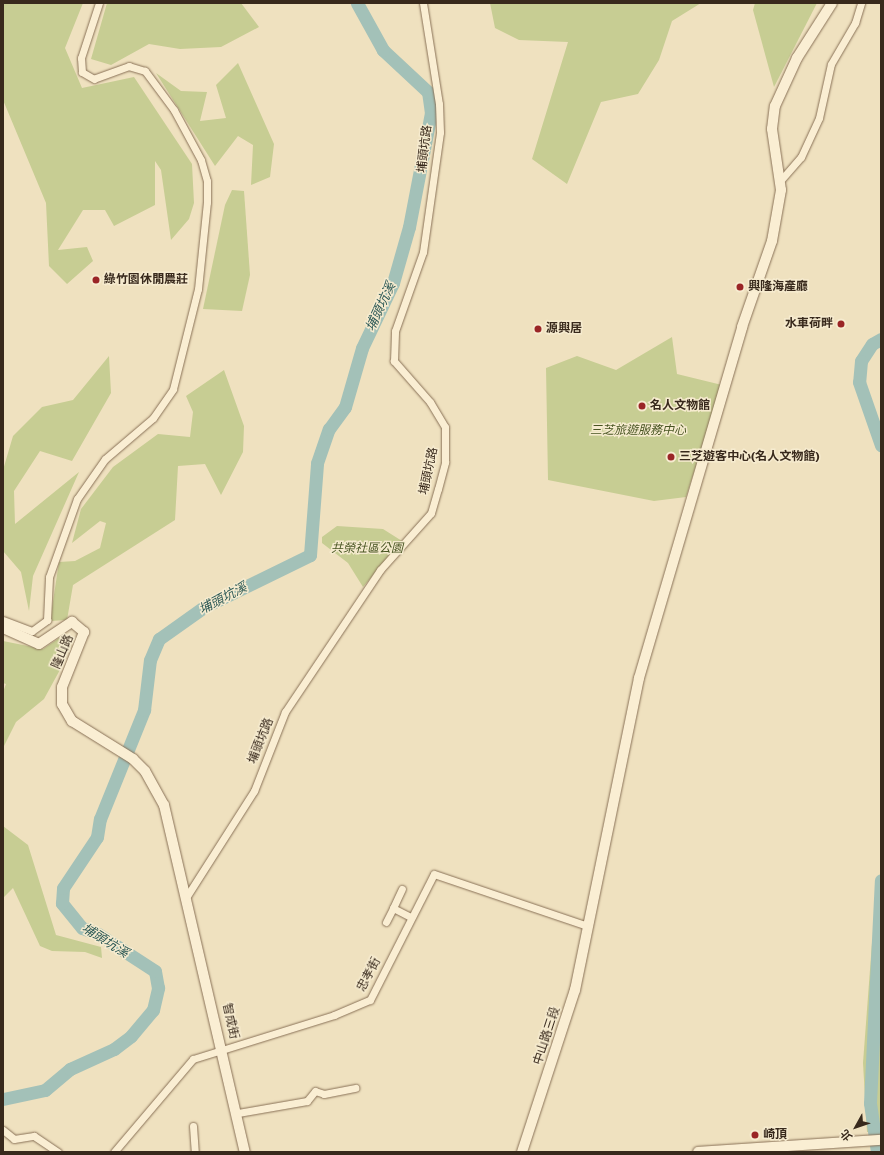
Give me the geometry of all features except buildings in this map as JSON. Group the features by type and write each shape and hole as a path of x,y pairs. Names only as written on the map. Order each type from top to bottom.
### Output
{"street":[{"path":"3,620 32,631 47,620 49,577 77,499 105,459 153,418 173,389 198,289 207,202 207,181 201,160 174,110 145,71 129,66 94,79 82,72 81,58 99,3"},
{"name":"埔頭坑路","path":"187,896 254,791 285,712 380,570 431,513 438,489 445,462 445,427 430,402 394,360 395,332 423,252 440,132 439,104 423,3"},
{"name":"中山路三段","path":"522,1152 565,1028 588,926 639,678 742,327 772,241 778,215 780,182 772,129 775,106 797,58 832,3"},
{"path":"780,182 801,157 819,118 831,64 854,23 861,3"},
{"name":"隆山路","path":"3,628 39,644 72,622 80,626 84,640 62,687 62,704 72,721 118,748 133,759 164,805 187,896"},
{"name":"忠孝街","path":"116,1152 193,1059 222,1048 334,1016 370,1000 434,874 588,926"},
{"path":"386,922 402,889"},
{"name":"智成街","path":"187,896 238,1114 245,1152"},
{"path":"393,908 411,917"},
{"path":"238,1114 307,1101 315,1091 324,1094 354,1088"},
{"path":"193,1126 195,1152"},
{"path":"3,1130 14,1139 34,1136 58,1152"},
{"path":"698,1152 836,1145 865,1143 881,1140"},
{"path":"821,1152 836,1145"}],"green space":[{"path":"3,3 83,3 65,48 82,88 134,77 192,164 194,203 189,219 171,240 161,170 155,161 155,205 114,226 105,210 83,210 58,250 87,247 93,261 67,284 49,266 46,203 3,100"},
{"path":"107,3 241,3 259,27 221,47 180,49 149,44 111,65 91,59"},
{"path":"490,3 701,3 672,21 659,60 638,94 601,102 567,184 532,159 568,42 519,40 495,28"},
{"path":"755,3 817,3 774,87 753,10"},
{"path":"238,63 274,144 270,177 251,185 253,145 238,136 215,166 156,73 181,91 207,92 200,121 226,118 216,85"},
{"path":"232,190 244,191 250,275 242,311 203,309 225,205"},
{"name":"三芝旅遊服務中心","path":"672,337 677,374 722,385 686,497 654,501 548,480 546,368 577,356 616,370"},
{"path":"109,356 111,393 72,461 40,451 14,491 15,524 79,472 33,576 29,611 21,572 3,551 3,470 13,436 42,407 73,400"},
{"path":"224,370 244,426 243,452 221,495 205,464 178,466 175,520 73,585 67,620 50,621 59,562 75,561 100,548 106,523 100,521 72,543 81,509 113,467 158,434 190,437 193,412 186,396"},
{"name":"共榮社區公園","path":"337,526 383,529 402,541 363,587 348,563 322,543 322,537"},
{"path":"62,636 73,637 61,668 44,699 16,722 3,748 3,692 6,684 3,683 3,641 43,649"},
{"path":"3,826 28,845 56,935 101,947 102,958 85,952 52,951 40,946 13,888 3,898"},
{"path":"872,943 881,944 881,1131 867,1132 863,1063"}],"waterway":[{"name":"埔頭坑溪","path":"3,1099 45,1090 70,1069 114,1049 131,1036 153,1010 158,988 155,971 98,934 82,928 62,903 63,888 97,837 100,819 144,710 150,660 159,639 204,607 310,555 317,463 329,429 345,407 362,348 393,283 409,227 431,113 428,92 383,50 357,3"},
{"path":"881,339 872,344 861,361 859,382 881,445"},
{"path":"877,1152 870,1103 881,880"}],"place":[{"name":"綠竹園休閒農莊","path":"96,280"},
{"name":"興隆海產廳","path":"740,287"},
{"name":"水車荷畔","path":"841,324"},
{"name":"源興居","path":"538,329"},
{"name":"名人文物館","path":"642,406"},
{"name":"三芝遊客中心(名人文物館)","path":"671,457"},
{"name":"崎頂","path":"755,1135"}]}
